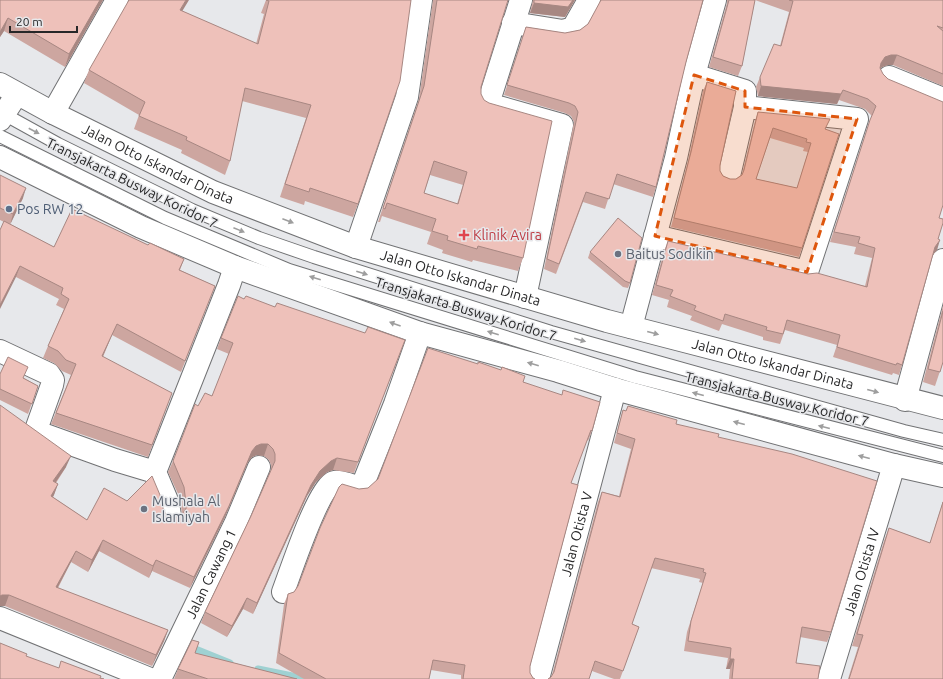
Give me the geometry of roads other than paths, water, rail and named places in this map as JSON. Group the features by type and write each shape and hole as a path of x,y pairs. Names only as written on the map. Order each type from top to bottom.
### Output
{"street":[{"path":"53,113 117,0"},
{"path":"356,247 406,97 421,0"},
{"path":"521,0 488,104 562,125 525,297"},
{"path":"513,23 563,31 573,28 589,0"},
{"path":"631,327 676,158 694,75 715,0"},
{"path":"694,75 745,91 745,107 729,176"},
{"path":"889,77 943,99"},
{"path":"1,116 9,89"},
{"name":"Jalan Otto Iskandar Dinata","path":"9,89 53,113 212,192 356,247 631,327 905,400 943,408"},
{"path":"655,236 807,272 857,119 745,107"},
{"path":"0,157 141,227 235,267 420,333 558,371 615,389 894,465 943,476"},
{"path":"905,400 943,260"},
{"path":"170,516 168,503 155,472 235,267"},
{"path":"283,592 316,507 328,487 336,482 358,487 363,484 395,404 420,333"},
{"path":"0,351 49,374 52,377 52,385 37,426 37,430 40,433 114,460 155,472"},
{"name":"Jalan Otista V","path":"538,679 615,389"},
{"name":"Jalan Otista IV","path":"829,679 894,465"},
{"name":"Jalan Cawang 1","path":"160,679 236,522 259,467"},
{"path":"0,618 150,679"}],"lane":[{"name":"Transjakarta Busway Koridor 7","path":"1,116 192,210 258,238 559,334 904,431 943,440"},
{"name":"Transjakarta Busway Koridor 7","path":"0,136 165,218 289,270 635,377 943,456"}],"waterway":[{"path":"188,646 230,663"},
{"path":"258,669 307,679"}],"place":[{"name":"Pos RW 12","path":"9,209"},
{"name":"Klinik Avira","path":"464,235"},
{"name":"Baitus Sodikin","path":"618,254"},
{"name":"Mushala Al Islamiyah","path":"144,509"}]}
